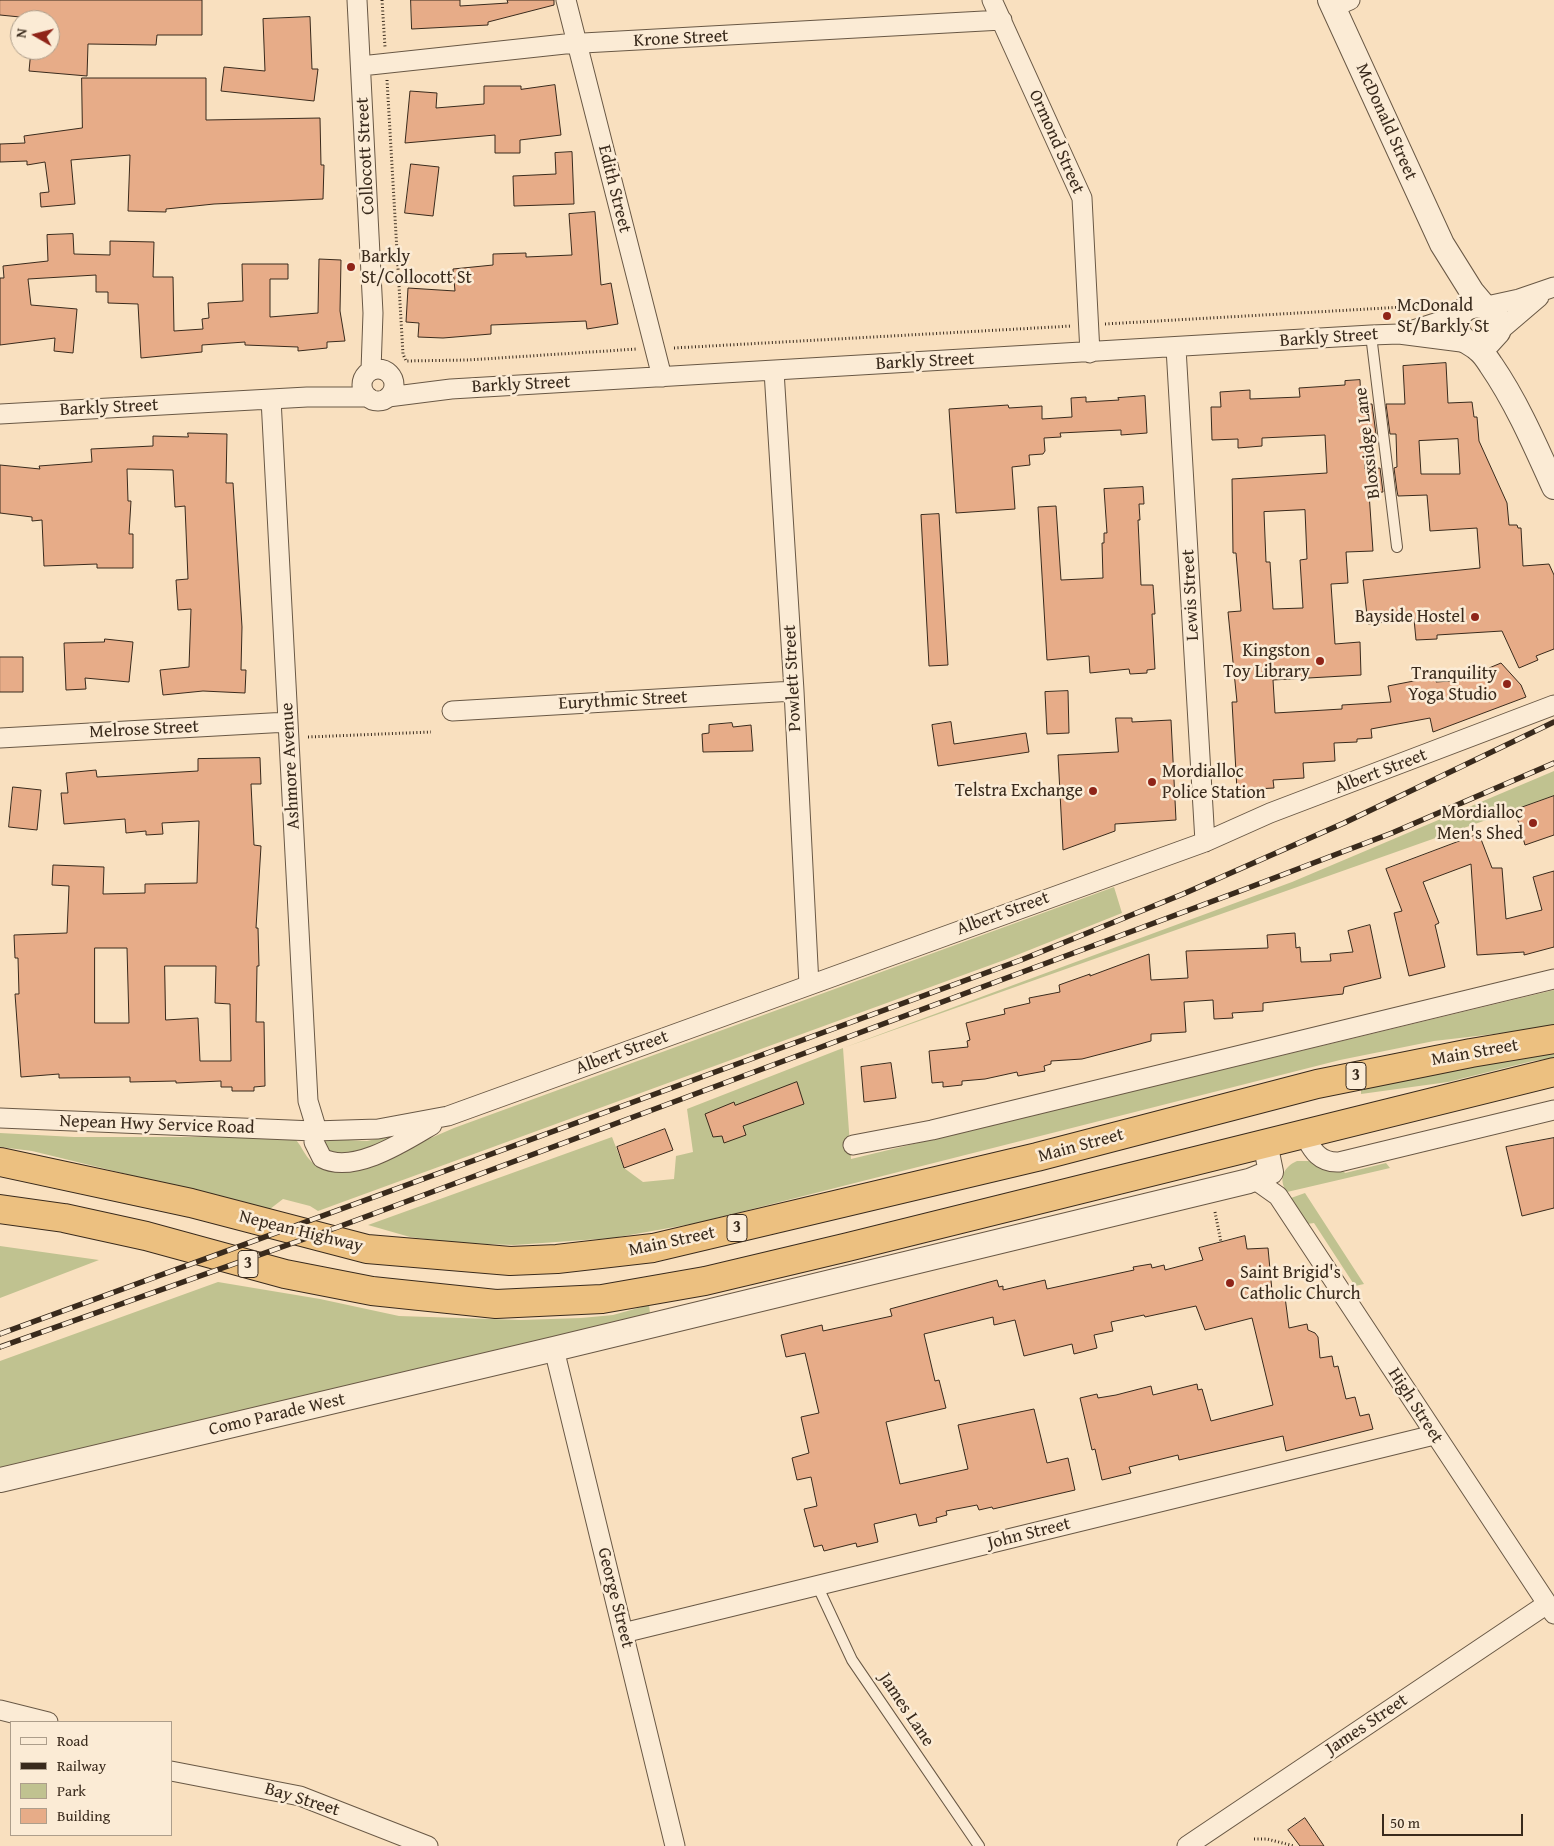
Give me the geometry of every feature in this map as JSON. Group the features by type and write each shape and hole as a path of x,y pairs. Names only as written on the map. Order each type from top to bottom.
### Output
{"highway":[{"name":"Main Street","path":"608,1254 653,1248 895,1191 1344,1079 1554,1039"},
{"name":"Main Street","path":"0,1209 64,1218 146,1236 285,1274 372,1291 496,1304 602,1299 704,1281 1554,1072"},
{"path":"1241,1104 1265,1143"},
{"path":"1238,1150 1241,1104"},
{"name":"Nepean Highway","path":"0,1162 191,1203 386,1252 510,1261 608,1254"},
{"path":"895,1191 906,1232"}],"street":[{"name":"Collocott Street","path":"357,0 376,379"},
{"name":"Edith Street","path":"566,0 662,377"},
{"name":"Ormond Street","path":"992,0 1082,198 1090,353"},
{"name":"McDonald Street","path":"1338,2 1442,244 1473,310"},
{"name":"Krone Street","path":"361,66 386,62 577,45 1002,20"},
{"name":"Barkly Street","path":"1399,334 1435,325 1473,310 1512,302 1551,289"},
{"name":"Barkly Street","path":"1497,333 1551,289"},
{"path":"1514,400 1497,333 1496,315 1473,310 1459,331 1484,355 1514,400 1554,487"},
{"path":"1471,344 1488,343 1497,333"},
{"name":"Barkly Street","path":"376,379 393,389 388,398 451,388 1090,353 1372,335 1399,334 1471,344"},
{"name":"Lewis Street","path":"1176,348 1205,842"},
{"name":"Powlett Street","path":"774,371 794,690 808,985"},
{"name":"Barkly Street","path":"0,414 307,397 376,379 451,388"},
{"name":"Ashmore Avenue","path":"271,399 308,1101 315,1121 314,1131"},
{"name":"Eurythmic Street","path":"452,711 794,690"},
{"name":"Albert Street","path":"448,1116 378,1129 314,1131 314,1142 322,1158 331,1162 346,1163 371,1156 394,1146 448,1116 1205,842 1270,813 1554,705"},
{"name":"Melrose Street","path":"0,738 288,722"},
{"path":"853,1145 932,1130 1554,979"},
{"path":"1303,1133 1319,1157 1326,1161 1339,1162 1554,1110"},
{"name":"Nepean Hwy Service Road","path":"0,1118 314,1131"},
{"path":"554,1349 1263,1176 1265,1143"},
{"name":"High Street","path":"1238,1150 1245,1166 1263,1176 1278,1196 1434,1435 1551,1609"},
{"name":"Como Parade West","path":"0,1480 554,1349"},
{"name":"George Street","path":"554,1349 675,1846"},
{"name":"John Street","path":"623,1633 1434,1435"},
{"name":"James Street","path":"1187,1846 1551,1609"},
{"path":"0,1710 44,1721"},
{"name":"Bay Street","path":"172,1771 300,1796 428,1846"}],"lane":[{"name":"Bloxsidge Lane","path":"1372,335 1397,547"},
{"name":"James Lane","path":"817,1585 852,1660 979,1846"}],"path":[{"path":"382,0 403,354 406,361 468,360 655,348 825,341 880,335 1005,331 1089,324 1428,306"},
{"path":"308,737 431,732"},
{"path":"1215,1212 1221,1242"},
{"path":"1254,1839 1279,1841 1294,1846"}],"green space":[{"path":"1554,771 1554,796 843,1048 1292,882"},
{"path":"1114,887 1122,913 1007,959 318,1211 310,1206 283,1199 270,1209 32,1151 0,1147 0,1133 74,1137 273,1137 295,1139 309,1159 319,1167 338,1172 357,1170 454,1128"},
{"path":"1554,990 1554,1027 1434,1041 1340,1060 697,1223 613,1238 514,1245 458,1243 410,1237 368,1225 612,1137 624,1168 643,1182 674,1179 676,1156 693,1152 687,1109 843,1048 851,1159"},
{"path":"1554,1048 1554,1058 1533,1061 1448,1082 1361,1094 1361,1089"},
{"path":"390,1136 394,1137 383,1146 340,1155 324,1149 321,1143 329,1139 367,1141"},
{"path":"1297,1161 1309,1161 1325,1170 1341,1168 1345,1173 1386,1163 1390,1168 1287,1192 1283,1183 1283,1174 1288,1167"},
{"path":"1305,1193 1364,1284 1355,1286 1314,1223 1307,1224 1291,1198"},
{"path":"0,1246 99,1260 0,1298"},
{"path":"218,1282 320,1299 399,1316 521,1320 581,1318 613,1315 649,1305 650,1313 376,1382 0,1468 0,1361"}],"building":[{"path":"0,0 202,0 202,35 157,35 156,45 88,44 87,76 29,71 30,60 60,60 60,10 10,10 10,16 0,15"},
{"path":"411,0 460,0 460,6 508,3 507,0 554,0 554,5 488,22 488,25 412,29"},
{"path":"310,17 312,69 318,69 314,101 221,91 224,67 265,71 263,19"},
{"path":"82,78 206,78 206,120 320,118 321,165 324,165 323,199 214,204 166,209 166,212 128,211 130,155 71,160 75,204 41,207 40,193 49,192 45,162 27,165 27,161 0,162 0,144 25,143 24,136 82,128"},
{"path":"555,85 561,135 520,140 520,153 495,153 495,135 405,143 410,91 437,93 436,108 484,104 484,86 521,86 521,89"},
{"path":"572,152 574,204 514,206 513,176 556,174 555,153"},
{"path":"411,164 439,167 433,216 405,213"},
{"path":"595,212 601,285 611,283 618,324 587,329 586,321 491,325 491,334 443,338 418,337 419,323 406,322 408,288 455,291 453,269 493,265 493,254 526,253 526,257 572,255 569,214"},
{"path":"73,234 74,254 110,255 110,241 154,242 153,277 173,277 174,331 203,329 202,319 209,318 208,303 243,301 242,264 288,264 288,279 270,279 270,317 318,313 319,259 341,260 340,311 345,341 327,342 327,348 298,351 298,347 245,345 245,342 202,345 202,352 141,358 138,304 108,303 108,292 96,292 96,275 28,279 31,305 77,309 73,353 54,351 55,338 0,345 0,278 4,278 3,266 48,261 47,235"},
{"path":"1446,363 1448,403 1472,402 1474,417 1477,417 1479,441 1507,503 1509,525 1517,525 1518,528 1521,528 1523,566 1549,564 1554,575 1554,649 1536,656 1538,660 1519,668 1502,631 1437,635 1437,639 1416,640 1414,619 1368,624 1363,580 1480,568 1477,528 1430,531 1427,495 1398,496 1394,468 1397,467 1396,434 1390,434 1386,404 1405,404 1403,366","holes":["1458,439 1460,474 1421,474 1419,441"]},
{"path":"1360,380 1361,400 1367,400 1368,404 1372,404 1376,434 1363,433 1365,469 1380,468 1383,492 1369,493 1373,551 1346,552 1348,583 1331,584 1335,644 1360,642 1361,675 1273,680 1275,713 1342,709 1342,705 1391,702 1388,686 1424,679 1436,679 1436,682 1492,678 1489,668 1501,663 1521,685 1526,697 1433,732 1430,718 1371,729 1372,738 1357,739 1357,742 1334,743 1335,761 1303,763 1304,778 1273,780 1274,788 1237,790 1232,702 1237,702 1228,612 1241,611 1236,553 1233,553 1232,479 1327,473 1325,435 1262,438 1262,446 1238,448 1238,439 1212,440 1211,407 1221,407 1220,392 1250,390 1250,399 1300,397 1299,388 1345,385 1345,381","holes":["1305,510 1307,559 1300,560 1303,608 1273,609 1270,562 1266,562 1264,512"]},
{"path":"1145,396 1147,433 1121,435 1121,430 1060,433 1061,437 1044,438 1045,451 1043,454 1029,455 1030,465 1012,467 1015,509 956,513 949,409 1008,405 1009,408 1042,406 1042,419 1072,417 1071,398 1086,397 1086,402"},
{"path":"188,433 227,434 226,483 233,483 242,627 241,670 246,670 245,693 203,691 163,695 160,670 189,667 191,609 178,610 176,580 188,579 185,506 175,507 173,470 127,469 128,501 131,501 129,534 133,534 133,568 97,568 97,564 44,566 42,520 32,521 32,517 0,513 0,465 40,469 39,466 92,462 91,449 153,446 153,436 188,437"},
{"path":"1143,487 1144,504 1139,504 1140,520 1138,520 1141,585 1153,585 1155,614 1152,614 1155,669 1147,670 1147,673 1130,674 1129,669 1090,673 1089,656 1047,660 1038,507 1056,506 1061,580 1103,578 1102,543 1104,543 1104,533 1107,533 1104,489"},
{"path":"939,514 948,665 929,666 921,515"},
{"path":"105,639 133,642 129,682 85,678 86,689 66,690 64,643 104,642"},
{"path":"0,657 23,657 23,692 0,692"},
{"path":"1068,691 1069,733 1047,734 1045,692"},
{"path":"1116,718 1132,718 1132,722 1171,720 1176,820 1115,824 1115,831 1063,850 1058,755 1118,752"},
{"path":"951,722 954,744 1026,733 1029,752 938,766 932,725"},
{"path":"732,723 733,727 751,725 753,751 703,752 702,734 709,733 709,725"},
{"path":"260,758 261,784 251,784 254,845 261,846 256,928 258,928 259,966 257,966 256,1022 264,1022 265,1086 254,1087 254,1091 232,1091 232,1087 221,1087 221,1081 176,1083 176,1081 130,1082 130,1077 59,1078 59,1074 21,1077 15,994 19,994 18,958 15,958 14,935 67,933 69,886 52,885 53,865 104,867 103,894 145,893 145,884 197,883 199,821 162,823 163,834 146,835 146,831 126,833 125,819 64,824 61,793 68,793 66,773 96,770 97,777 198,771 198,759","holes":["95,948 127,948 129,1023 95,1023","165,966 216,966 215,1003 230,1004 231,1061 200,1061 198,1018 166,1020"]},
{"path":"13,787 41,790 37,830 9,827"},
{"name":"Mordialloc Men's Shed","path":"1554,796 1554,835 1525,845 1515,810"},
{"path":"1479,834 1492,868 1502,868 1506,919 1542,910 1533,877 1554,871 1554,947 1524,955 1524,952 1477,955 1471,864 1423,882 1439,923 1435,925 1445,967 1409,976 1394,913 1402,911 1386,869"},
{"path":"1370,925 1381,978 1344,987 1343,994 1263,1003 1263,1011 1232,1013 1233,1018 1214,1019 1213,1000 1184,1002 1186,1032 1151,1034 1151,1041 1082,1059 1051,1061 1051,1064 1044,1066 1045,1071 1018,1076 1017,1072 985,1079 962,1081 962,1085 943,1087 943,1082 932,1083 929,1051 968,1047 967,1041 970,1040 966,1023 1005,1014 1004,1009 1030,1003 1029,998 1060,992 1059,985 1090,974 1090,976 1149,954 1151,980 1188,978 1186,951 1268,948 1267,935 1295,933 1296,948 1300,947 1301,962 1331,961 1330,954 1353,952 1348,931"},
{"path":"891,1063 896,1098 864,1102 861,1067"},
{"path":"797,1082 804,1104 743,1126 746,1135 724,1143 722,1136 713,1137 705,1114 734,1102 735,1105"},
{"path":"665,1129 673,1150 624,1168 617,1147"},
{"path":"1554,1138 1554,1208 1522,1216 1506,1147"},
{"path":"1245,1236 1247,1249 1268,1248 1272,1291 1284,1289 1289,1328 1307,1324 1308,1330 1315,1333 1318,1337 1320,1358 1332,1356 1334,1367 1338,1366 1346,1399 1355,1397 1360,1416 1369,1414 1373,1429 1286,1451 1283,1436 1179,1460 1178,1455 1129,1467 1131,1473 1102,1480 1095,1449 1092,1450 1080,1398 1097,1394 1098,1398 1116,1395 1151,1386 1153,1395 1197,1384 1198,1390 1202,1389 1211,1421 1273,1405 1252,1318 1205,1330 1196,1306 1111,1322 1113,1331 1094,1335 1097,1348 1074,1354 1072,1344 1024,1356 1015,1320 994,1325 993,1317 924,1334 935,1381 939,1380 946,1408 886,1422 900,1484 968,1469 958,1425 1034,1409 1047,1463 1068,1458 1075,1490 993,1509 992,1507 979,1510 977,1505 946,1511 947,1515 936,1518 937,1522 919,1526 916,1514 874,1524 878,1542 857,1547 856,1543 824,1551 822,1545 814,1547 804,1509 817,1506 811,1477 797,1480 792,1458 809,1453 801,1417 819,1413 805,1353 786,1357 781,1335 822,1325 823,1331 892,1316 890,1309 997,1280 999,1287 1003,1286 1003,1290 1045,1280 1047,1289 1134,1270 1133,1267 1151,1264 1152,1268 1164,1265 1165,1270 1203,1260 1199,1248"},
{"path":"1305,1818 1324,1846 1300,1846 1288,1830"}],"railway":[{"path":"0,1334 1021,960 1183,894 1344,823 1554,722"},
{"path":"0,1347 338,1227 1240,891 1392,833 1554,763"}],"place":[{"name":"Barkly St/Collocott St","path":"351,267"},
{"name":"McDonald St/Barkly St","path":"1387,316"},
{"name":"Bayside Hostel","path":"1475,617"},
{"name":"Kingston Toy Library","path":"1320,661"},
{"name":"Tranquility Yoga Studio","path":"1507,684"},
{"name":"Mordialloc Police Station","path":"1152,782"},
{"name":"Telstra Exchange","path":"1093,791"},
{"name":"Mordialloc Men's Shed","path":"1533,823"},
{"name":"Saint Brigid's Catholic Church","path":"1230,1283"}]}
